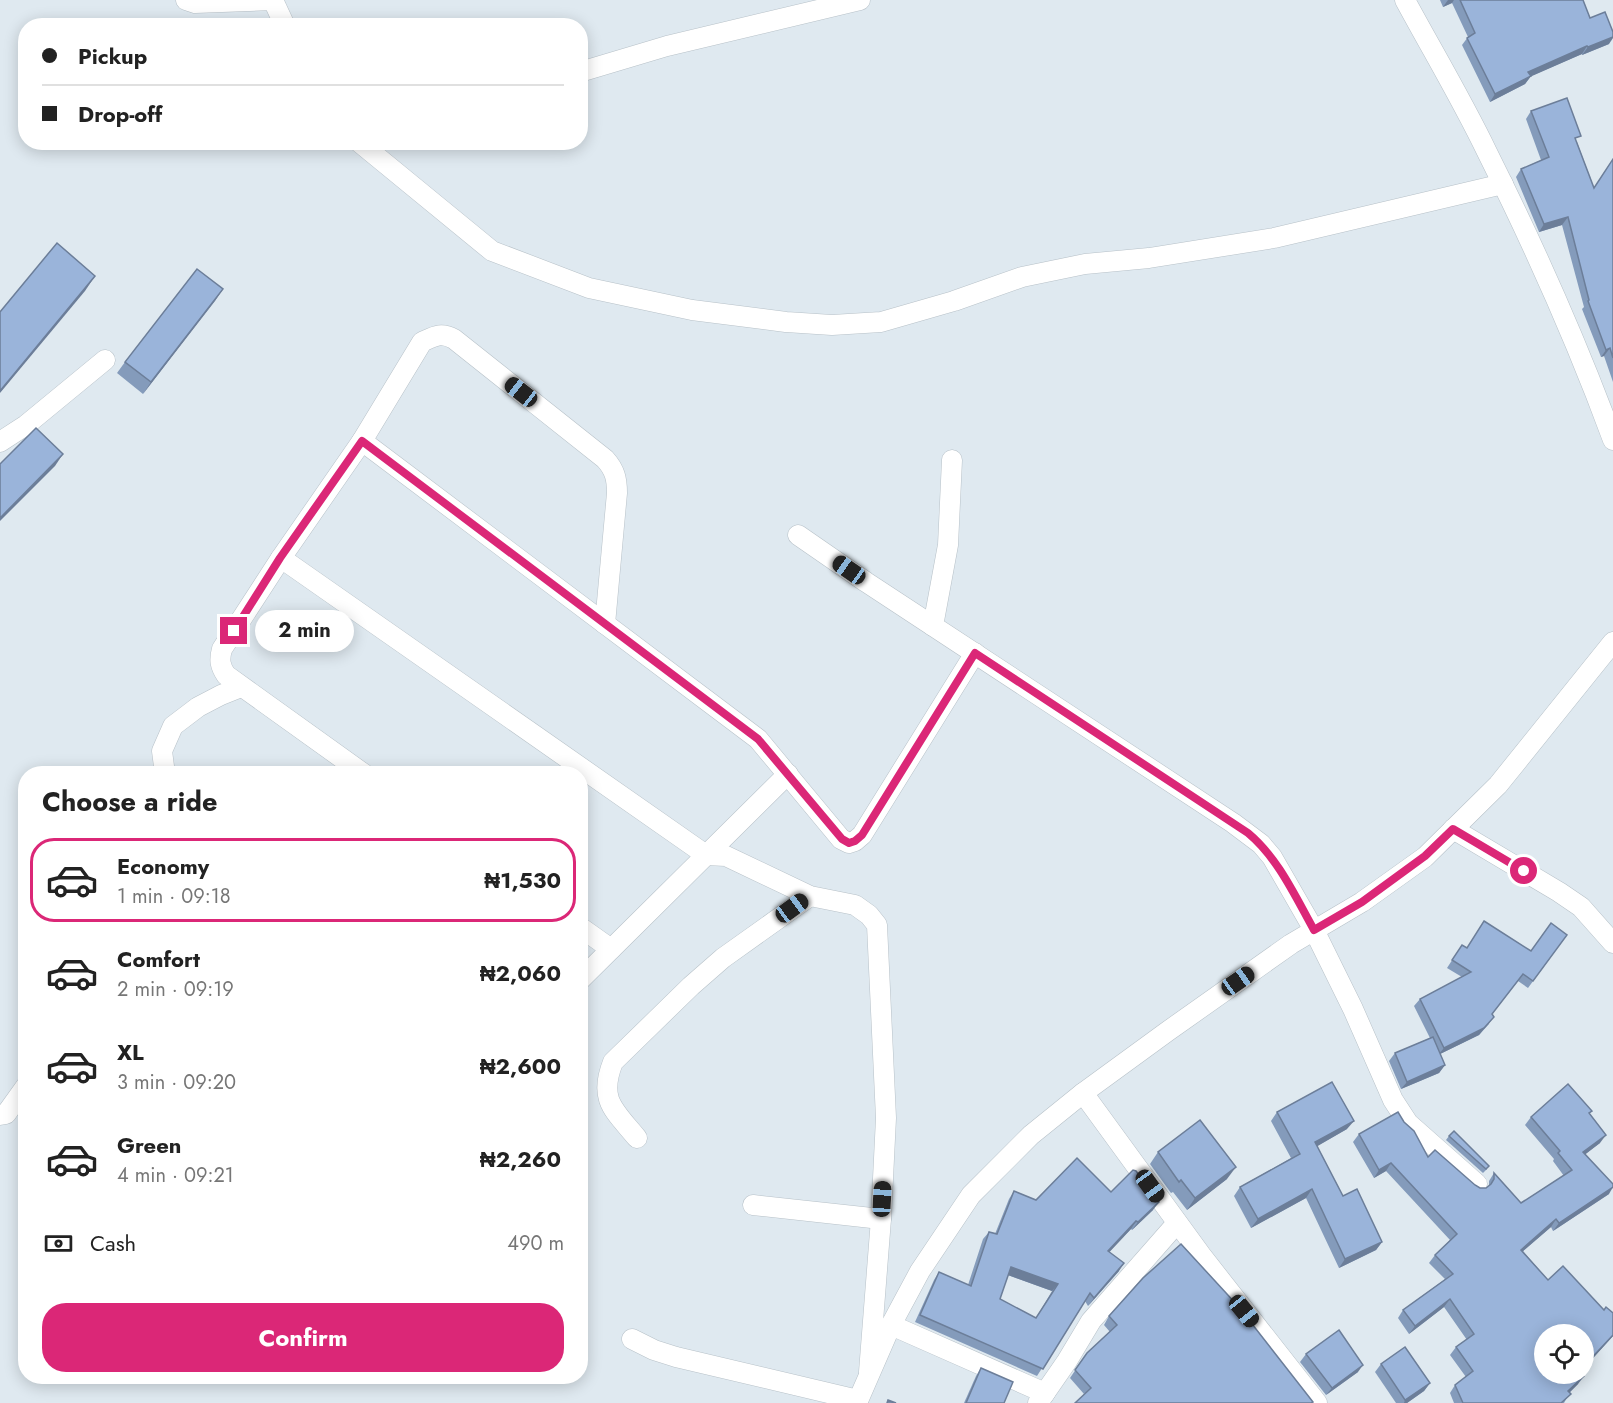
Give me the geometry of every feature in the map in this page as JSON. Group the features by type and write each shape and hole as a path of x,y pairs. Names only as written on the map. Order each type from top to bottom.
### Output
{"street":[{"path":"186,0 195,3 273,0 281,18"},
{"path":"588,70 667,46 860,0"},
{"path":"1405,0 1486,150 1540,260 1613,440"},
{"path":"368,150 492,251 503,256 589,288 692,310 786,322 832,325 880,322 954,301 1022,277 1084,264 1149,258 1274,238 1503,184"},
{"path":"353,766 226,675 219,658 280,558 362,441 422,342 434,336 446,335 454,339 605,459 613,468 617,480 617,493 605,624"},
{"path":"0,442 26,425 105,360"},
{"path":"362,441 758,739 842,839 849,843 862,835 975,653"},
{"path":"933,626 948,545 952,460"},
{"path":"798,535 1248,833 1261,844 1272,857 1314,930 1400,1112 1408,1123 1477,1184"},
{"path":"280,558 578,766"},
{"path":"632,1339 676,1358 858,1401 891,1325 920,1271 971,1195 1031,1135 1083,1093 1291,944 1362,902 1425,856 1498,785 1613,642"},
{"path":"164,766 162,751 173,726 198,707 241,687"},
{"path":"588,773 706,855 726,856 810,896 855,905 869,915 877,925 886,1118 881,1220 869,1372"},
{"path":"588,972 788,774"},
{"path":"1453,829 1581,907 1613,943"},
{"path":"637,1138 613,1110 606,1092 607,1077 613,1062 723,958 810,896"},
{"path":"588,932 612,949"},
{"path":"1083,1093 1201,1255 1317,1403"},
{"path":"0,1115 6,1114 18,1097"},
{"path":"753,1205 881,1220"},
{"path":"891,1325 1041,1398 1091,1321 1178,1223"}],"building":[{"path":"1460,0 1583,0 1590,18 1605,12 1613,37 1528,72 1531,76 1495,94 1467,38 1475,33"},
{"path":"1567,98 1581,136 1575,138 1594,188 1613,159 1613,358 1610,348 1606,350 1588,301 1568,217 1544,224 1521,169 1549,157 1531,111"},
{"path":"57,243 95,276 0,391 0,312"},
{"path":"197,269 223,289 151,382 125,362"},
{"path":"36,428 63,454 0,518 0,464"},
{"path":"1484,921 1531,951 1551,923 1567,935 1533,981 1523,974 1484,1028 1444,1048 1420,999 1471,972 1452,960 1462,945 1467,948"},
{"path":"1433,1037 1445,1065 1407,1082 1395,1053"},
{"path":"1332,1082 1354,1121 1315,1142 1343,1196 1357,1189 1382,1242 1345,1259 1312,1189 1258,1219 1240,1187 1300,1154 1277,1112"},
{"path":"1568,1084 1592,1111 1589,1113 1606,1135 1583,1152 1613,1184 1613,1187 1559,1223 1556,1219 1521,1250 1548,1280 1563,1266 1604,1310 1606,1307 1613,1313 1613,1335 1594,1355 1594,1324 1534,1324 1534,1384 1575,1384 1568,1391 1571,1394 1561,1403 1463,1403 1455,1385 1473,1371 1456,1347 1474,1334 1450,1299 1415,1326 1403,1310 1453,1274 1435,1255 1457,1234 1391,1163 1379,1170 1359,1134 1398,1112 1404,1122 1414,1131 1428,1157 1435,1150 1480,1188 1486,1188 1491,1184 1494,1173 1521,1203 1572,1170 1558,1153 1560,1151 1531,1117"},
{"path":"1200,1120 1236,1167 1195,1198 1181,1180 1179,1182 1158,1152"},
{"path":"1454,1131 1489,1166 1486,1169 1449,1136"},
{"path":"1077,1158 1111,1192 1133,1170 1136,1171 1159,1202 1138,1222 1136,1221 1108,1251 1124,1263 1094,1298 1090,1293 1043,1369 920,1315 939,1272 971,1286 989,1232 997,1234 1014,1191 1036,1200","holes":["1011,1267 1058,1284 1036,1318 1000,1299"]},
{"path":"1181,1244 1238,1306 1313,1402 1075,1403 1091,1388 1075,1370 1087,1353 1117,1325 1109,1316 1143,1278"},
{"path":"1339,1330 1363,1365 1332,1388 1306,1354"},
{"path":"1405,1347 1430,1383 1405,1400 1381,1364"},
{"path":"981,1368 1013,1382 1004,1403 966,1403"}],"route":[{"path":"234,631 280,558 362,441 758,739 842,839 849,843 862,835 975,653 1248,833 1272,857 1314,930 1362,902 1425,856 1453,829 1524,871"}]}
